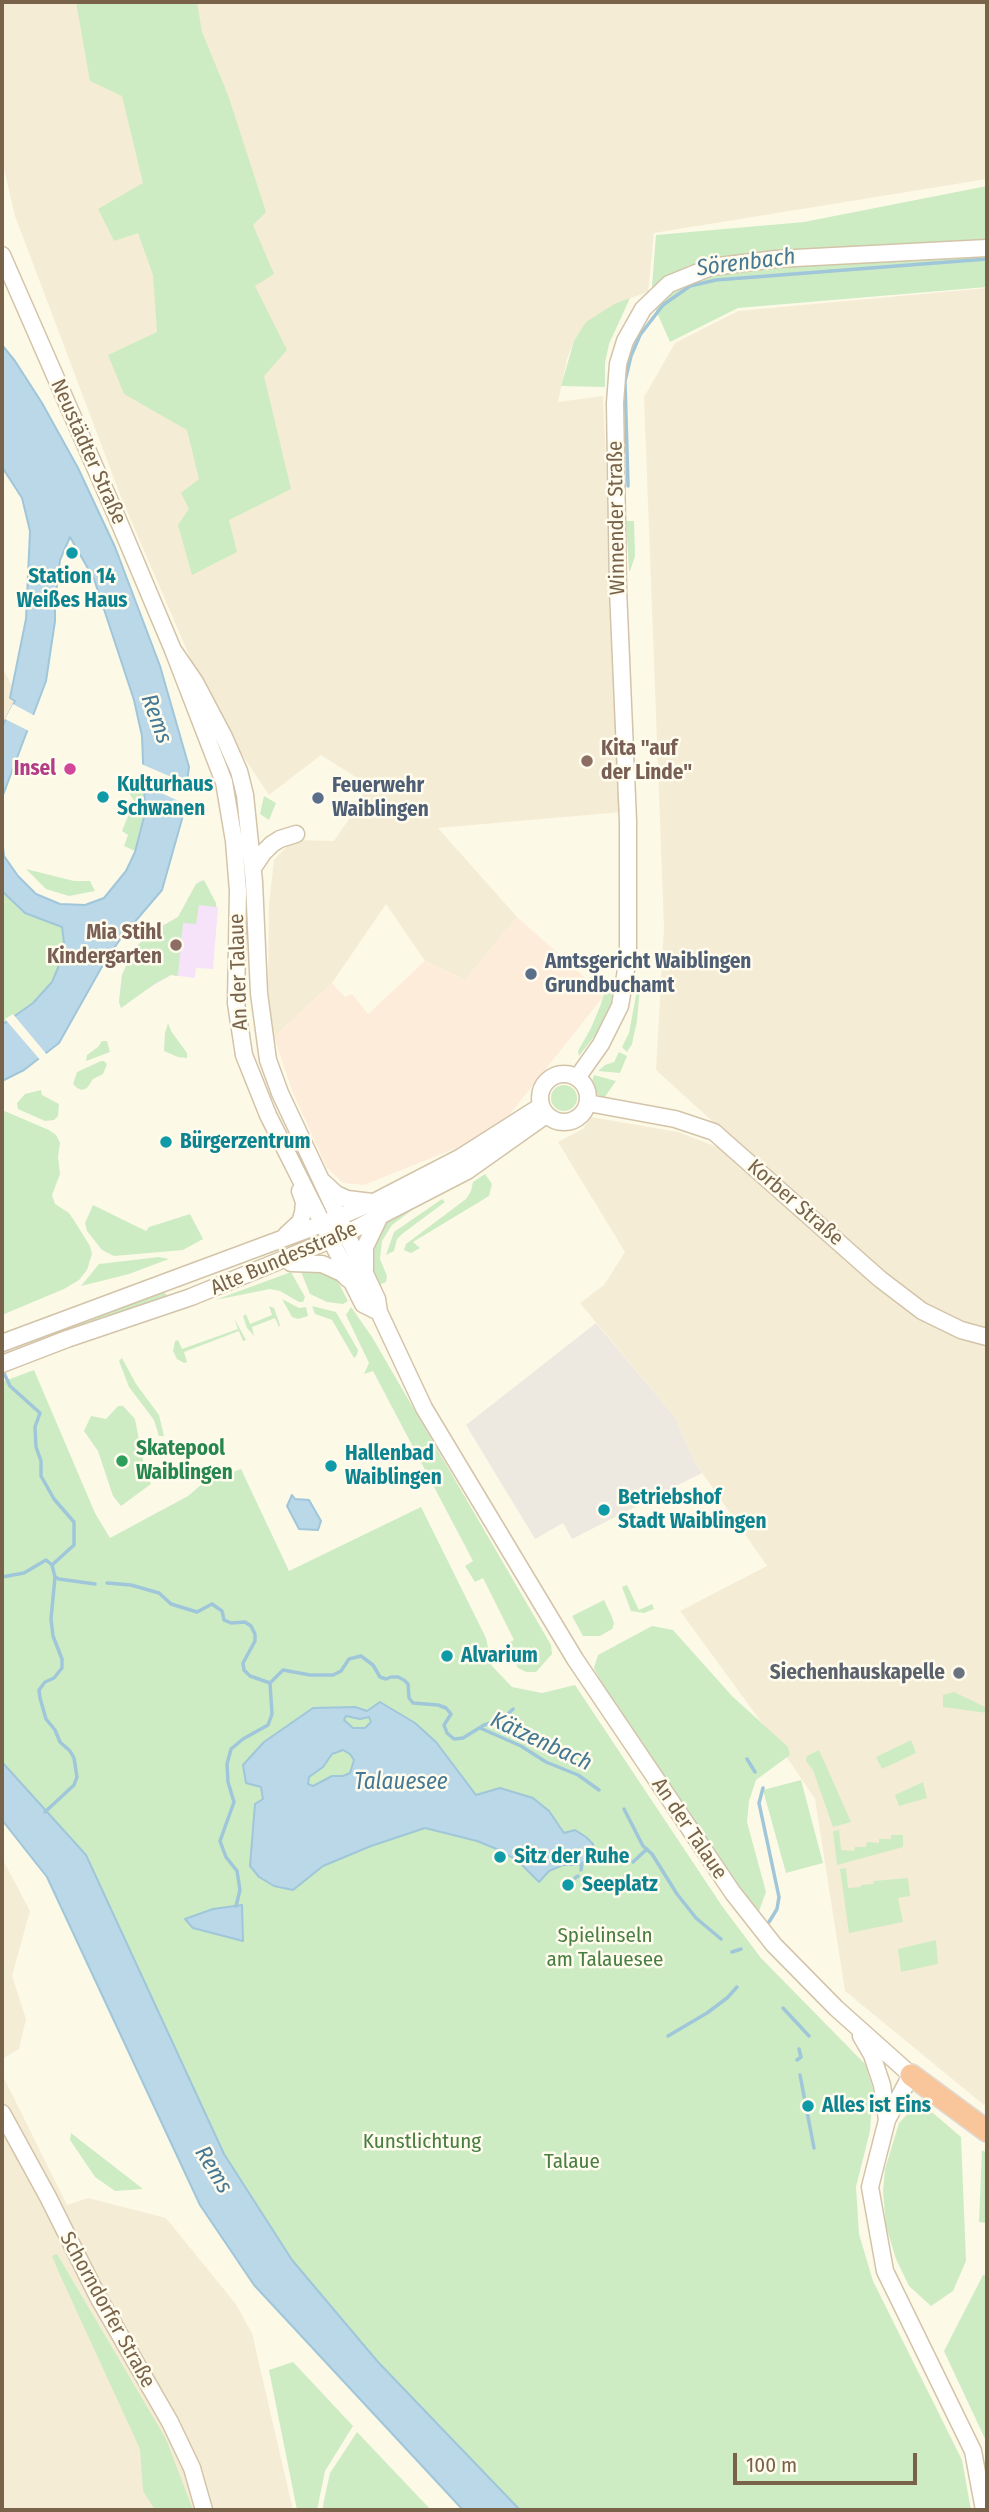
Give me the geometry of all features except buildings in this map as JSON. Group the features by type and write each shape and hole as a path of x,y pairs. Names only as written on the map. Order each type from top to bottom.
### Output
{"highway":[{"path":"911,2075 987,2131"}],"street":[{"name":"Winnender Straße","path":"577,1078 601,1044 612,1022 622,998 627,972 628,821 618,589 615,403 618,365 625,341 643,309 670,284 711,267 776,259 987,248"},
{"name":"Neustädter Straße","path":"2,255 173,650 222,776 228,805"},
{"name":"Neustädter Straße","path":"173,650 195,682 224,737 239,771 245,795"},
{"name":"An der Talaue","path":"245,795 253,868 259,993 268,1060 280,1093 338,1218 338,1238"},
{"name":"An der Talaue","path":"228,805 234,841 237,891 236,1003 244,1055 258,1091 322,1224 338,1238 359,1281 363,1304 379,1312 424,1408 575,1659 733,1894 774,1945 852,2022 911,2075"},
{"path":"253,868 272,844 296,834"},
{"path":"562,1074 577,1078 587,1088 588,1103 583,1114 570,1122 555,1121 544,1110 541,1091 548,1080 562,1074"},
{"name":"Korber Straße","path":"588,1103 675,1119 714,1132 880,1279 922,1311 961,1330 987,1337"},
{"name":"Alte Bundesstraße","path":"2,1364 191,1297 338,1238 461,1157 544,1110"},
{"path":"278,1240 294,1229 303,1213 304,1202 290,1158"},
{"path":"282,1261 322,1264 359,1281 365,1247 377,1210 336,1194 321,1181"},
{"name":"Alte Bundesstraße","path":"2,1343 338,1218 377,1210"},
{"path":"852,2022 872,2055 882,2085 887,2120"},
{"path":"911,2075 887,2120 870,2187 885,2271 973,2451 985,2510"},
{"name":"Schorndorfer Straße","path":"2,2113 98,2297 170,2422 192,2468 204,2510"}],"shaded area":[{"path":"2,2 987,2 987,179 654,233 648,292 616,303 574,341 567,359 558,402 603,396 622,812 438,828 517,917 465,980 425,961 386,904 332,983 274,1037 268,987 269,904 274,860 293,840 334,841 362,800 362,781 321,755 269,795 213,711 121,497 15,216 2,160"},
{"path":"987,288 987,1338 962,1329 893,1286 656,1070 664,928 644,397 675,343 738,311"},
{"path":"2,667 13,688 10,698 15,701 2,727"},
{"name":"Mia Stihl Kindergarten","path":"202,880 218,907 213,969 196,968 195,978 171,975 121,1008 119,1002 122,975 133,950 150,933 178,917 196,884"},
{"path":"517,917 599,990 603,997 510,1114 464,1145 364,1185 343,1183 327,1168 293,1093 274,1037 332,983 345,997 352,994 368,1014 425,961 465,980"},
{"path":"591,1117 678,1132 725,1150 854,1258 987,1344 987,2104 984,2105 845,1991 815,1799 680,1611 767,1566 694,1461 675,1417 580,1303 604,1285 625,1252 558,1142 583,1129"},
{"path":"596,1323 675,1417 702,1473 572,1539 563,1523 535,1539 466,1425"},
{"path":"2,1858 30,1911 12,1976 26,2019 19,2049 2,2059"},
{"path":"2,2074 67,2205 88,2198 166,2218 235,2303 252,2333 293,2510 2,2510"}],"green space":[{"path":"76,2 197,2 202,32 228,95 266,212 253,225 274,274 255,286 287,350 264,376 291,489 229,520 237,552 192,575 178,525 189,509 181,493 199,479 187,430 124,394 108,355 157,332 153,275 138,233 114,241 98,209 143,183 122,96 90,81"},
{"path":"987,186 987,287 738,308 670,342 651,299 656,235 804,222"},
{"path":"630,298 609,344 605,363 605,387 561,386 574,341 586,322 616,303"},
{"path":"626,521 634,521 635,556 630,571 629,571"},
{"path":"133,783 143,788 144,813 135,851 124,846 128,835 122,831 134,801 129,793"},
{"path":"264,796 276,803 269,820 260,814"},
{"path":"26,869 74,881 90,881 95,891 69,896 46,889"},
{"name":"Mia Stihl Kindergarten","path":"204,880 216,907 199,905 196,924 183,923 178,976 171,975 156,983 121,1008 119,1002 122,975 133,950 150,933 178,917 196,884"},
{"path":"2,891 26,913 62,927 65,952 52,982 33,1003 2,1025"},
{"path":"607,980 613,985 610,1010 603,1025 579,1056 578,1051 601,1004"},
{"path":"638,985 637,1021 632,1044 627,1052 622,1047 629,1033"},
{"path":"168,1023 187,1053 187,1058 164,1051"},
{"path":"102,1041 107,1041 110,1052 86,1061 87,1055"},
{"path":"619,1052 627,1056 620,1073 598,1071 614,1062"},
{"path":"101,1061 107,1064 103,1074 93,1079 87,1088 82,1090 73,1084 77,1072"},
{"path":"594,1075 616,1081 604,1098 593,1092 591,1085"},
{"path":"564,1085 573,1089 577,1098 573,1107 564,1111 555,1107 551,1098 555,1089"},
{"path":"41,1090 42,1095 59,1104 58,1116 54,1120 45,1121 18,1109 17,1103 25,1094"},
{"path":"2,1110 56,1135 60,1143 60,1174 52,1195 55,1204 69,1213 90,1246 92,1254 87,1270 79,1280 2,1315"},
{"path":"485,1174 492,1184 489,1196 413,1242 420,1248 411,1253 404,1250 406,1244 466,1199 473,1182"},
{"path":"442,1199 445,1202 402,1234 397,1239 394,1251 386,1255 394,1232"},
{"path":"420,1204 392,1225 382,1241 380,1259 387,1276 386,1282 379,1285 369,1255 384,1224"},
{"path":"93,1205 146,1231 149,1227 190,1214 203,1239 183,1250 114,1256 102,1250 87,1231 85,1223"},
{"path":"159,1257 169,1259 129,1274 81,1286 99,1264"},
{"path":"311,1267 336,1278 348,1301 343,1304 327,1302 310,1294 300,1269"},
{"path":"291,1272 305,1297 303,1302 270,1289 215,1300"},
{"path":"162,1291 167,1295 164,1298 56,1337 53,1330"},
{"path":"282,1299 299,1308 306,1307 308,1316 298,1319 292,1317"},
{"path":"269,1306 274,1308 279,1327 275,1318 252,1327 254,1336 247,1328 243,1316 246,1314 250,1324 272,1315"},
{"path":"312,1306 336,1312 358,1350 354,1358 332,1320 315,1314"},
{"path":"351,1307 372,1337 551,1645 552,1654 536,1672 526,1672 518,1668 506,1644 514,1640 483,1578 475,1582 465,1566 473,1561 373,1371 364,1374 369,1363 346,1315"},
{"path":"234,1318 246,1340 243,1341 239,1331 184,1352 187,1362 177,1359 173,1351 175,1341 178,1340 182,1349 238,1329"},
{"path":"122,1358 136,1384 159,1415 164,1436 159,1436 154,1420 129,1387 119,1361"},
{"name":"Talaue","path":"34,1370 95,1513 110,1538 188,1496 202,1484 241,1469 289,1571 421,1507 486,1638 492,1666 512,1687 542,1693 575,1685 722,1906 761,1958 865,2064 873,2089 870,2131 856,2187 859,2234 873,2281 962,2460 971,2510 520,2510 378,2362 292,2260 224,2154 86,1855 2,1762 2,1382","holes":["380,1702 392,1710 476,1795 500,1788 560,1825 580,1865 563,1865 549,1871 529,1873 518,1861 499,1850 477,1841 425,1828 323,1866 293,1890 250,1866 252,1844 263,1799 261,1787 255,1784 355,1707 367,1711","242,1905 212,1932 193,1928 186,1920 213,1909"]},
{"name":"Skatepool Waiblingen","path":"118,1406 123,1406 135,1419 145,1470 151,1484 121,1506 113,1496 98,1451 84,1431 91,1416 106,1419"},
{"path":"627,1585 639,1610 652,1604 654,1609 644,1613 631,1611 622,1587"},
{"path":"604,1600 614,1624 612,1629 600,1636 583,1636 572,1616"},
{"path":"652,1626 673,1630 732,1696 788,1747 790,1755 756,1780 749,1801 747,1822 766,1892 758,1914 706,1843 594,1668 598,1655"},
{"path":"954,1692 987,1708 987,1713 943,1707 943,1695"},
{"path":"346,1716 369,1717 371,1723 365,1728 353,1728 344,1719"},
{"path":"911,1740 916,1753 882,1769 876,1757"},
{"path":"343,1750 350,1754 354,1761 350,1773 337,1775 313,1786 308,1784 309,1777 323,1767 332,1755"},
{"path":"819,1750 851,1822 833,1827 813,1770 806,1761 807,1756"},
{"path":"801,1780 823,1863 786,1873 763,1790"},
{"path":"923,1782 927,1798 899,1806 895,1795"},
{"path":"839,1830 841,1850 854,1851 855,1847 866,1847 867,1842 879,1843 879,1839 891,1839 891,1835 903,1835 903,1847 837,1865 833,1831"},
{"path":"846,1868 848,1888 873,1884 874,1881 908,1878 910,1896 898,1898 903,1922 849,1933 840,1869"},
{"path":"936,1940 938,1964 901,1972 898,1949"},
{"path":"914,2107 933,2113 961,2137 966,2261 953,2291 931,2306 909,2286 896,2259 886,2226 883,2192 885,2169 899,2123"},
{"path":"71,2133 143,2189 115,2191 95,2177 70,2140"},
{"path":"982,2150 987,2153 987,2223 979,2222"},
{"path":"57,2254 166,2439 193,2510 155,2510 143,2491 140,2449 60,2275 52,2256"},
{"path":"983,2275 987,2276 987,2443 944,2351"},
{"path":"293,2362 353,2426 325,2471 317,2510 297,2510 269,2370"},
{"path":"357,2432 431,2510 322,2510 330,2473"}],"water":[{"name":"Rems","path":"2,345 42,403 78,468 115,547 160,666 189,767 182,819 162,890 121,938 104,963 59,1043 24,1070 2,1081 2,1025 33,1003 52,982 65,951 62,927 25,913 2,891 2,837 4,856 18,876 36,894 60,904 85,905 104,898 126,871 135,852 145,813 142,736 134,700 94,579 70,537 60,560 46,681 3,795 2,811 2,727 15,701 10,698 26,619 30,531 22,498 2,467"},
{"path":"292,1495 295,1499 309,1500 321,1521 318,1530 299,1529 287,1506"},
{"name":"Talauesee","path":"380,1702 415,1723 436,1742 476,1795 500,1788 533,1798 549,1811 564,1833 575,1830 593,1844 591,1856 580,1865 563,1865 549,1871 539,1882 518,1861 499,1850 477,1841 425,1828 323,1866 293,1890 274,1886 259,1877 250,1866 255,1804 263,1799 261,1787 246,1783 243,1765 264,1742 313,1708 355,1707 367,1711","holes":["346,1716 360,1719 369,1717 371,1722 365,1728 353,1728 344,1720","343,1750 354,1760 350,1773 332,1776 313,1786 308,1784 309,1777 323,1767 332,1754"]},
{"name":"Rems","path":"2,1762 86,1855 224,2154 292,2260 378,2362 520,2510 463,2510 254,2285 200,2205 47,1877 2,1820"},
{"path":"242,1905 243,1941 193,1928 185,1919 213,1909"}],"pier":[{"path":"13,704 37,717 31,732 5,719"},
{"path":"139,763 190,785 187,805 140,783"},
{"path":"13,1014 48,1056 41,1061 5,1019"}],"waterway":[{"name":"Sörenbach","path":"628,486 625,381 631,356 640,335 663,305 690,286 716,280 987,259"},
{"path":"2,1369 10,1386 40,1413 35,1427 41,1476 54,1499 74,1522 74,1545 52,1565 46,1560 24,1573 2,1577"},
{"name":"Kätzenbach","path":"52,1565 55,1577 59,1579 95,1584"},
{"path":"45,1812 74,1785 77,1777 74,1758 46,1719 39,1690 62,1668 51,1619 55,1577"},
{"name":"Kätzenbach","path":"107,1583 131,1585 159,1593 171,1604 197,1612 212,1604 222,1611 224,1620 231,1623 245,1622 251,1626 255,1641 243,1663 244,1670 250,1676 270,1683"},
{"name":"Kätzenbach","path":"270,1683 283,1670 310,1675 333,1675 341,1671 349,1659 361,1656 373,1665 380,1677 398,1677 404,1680 408,1684 409,1698 413,1703 446,1708 451,1714 444,1725 447,1733 454,1739 463,1738 484,1725 497,1721"},
{"path":"236,1906 240,1890 237,1871 226,1857 220,1841 234,1802 228,1782 227,1764 231,1749 268,1725 272,1714 270,1683"},
{"path":"507,1715 513,1709"},
{"name":"Kätzenbach","path":"480,1728 521,1746 546,1762 578,1775 599,1790"},
{"name":"Kätzenbach","path":"747,1759 755,1772"},
{"name":"Kätzenbach","path":"763,1788 759,1803 779,1897 777,1909 769,1922"},
{"name":"Kätzenbach","path":"624,1809 643,1846 652,1854 677,1894 696,1918 721,1939"},
{"path":"633,1862 647,1849"},
{"path":"581,1870 582,1864"},
{"name":"Kätzenbach","path":"732,1952 741,1949"},
{"path":"668,2036 707,2013 737,1987"},
{"path":"783,2008 809,2036"},
{"path":"797,2060 801,2057 799,2049"},
{"path":"800,2075 814,2148"}],"place":[{"name":"Station 14 Weißes Haus","path":"72,553"},
{"name":"Kita \"auf der Linde\"","path":"587,761"},
{"name":"Insel","path":"70,769"},
{"name":"Kulturhaus Schwanen","path":"103,797"},
{"name":"Feuerwehr Waiblingen","path":"318,798"},
{"name":"Mia Stihl Kindergarten","path":"176,945"},
{"name":"Amtsgericht Waiblingen Grundbuchamt","path":"531,974"},
{"name":"Bürgerzentrum","path":"166,1142"},
{"name":"Skatepool Waiblingen","path":"122,1461"},
{"name":"Hallenbad Waiblingen","path":"331,1466"},
{"name":"Betriebshof Stadt Waiblingen","path":"604,1510"},
{"name":"Alvarium","path":"447,1656"},
{"name":"Siechenhauskapelle","path":"959,1673"},
{"name":"Sitz der Ruhe","path":"500,1857"},
{"name":"Seeplatz","path":"568,1885"},
{"name":"Alles ist Eins","path":"808,2106"}],"park label":[{"name":"Spielinseln am Talauesee","path":"605,1948"},
{"name":"Kunstlichtung","path":"422,2142"}]}
